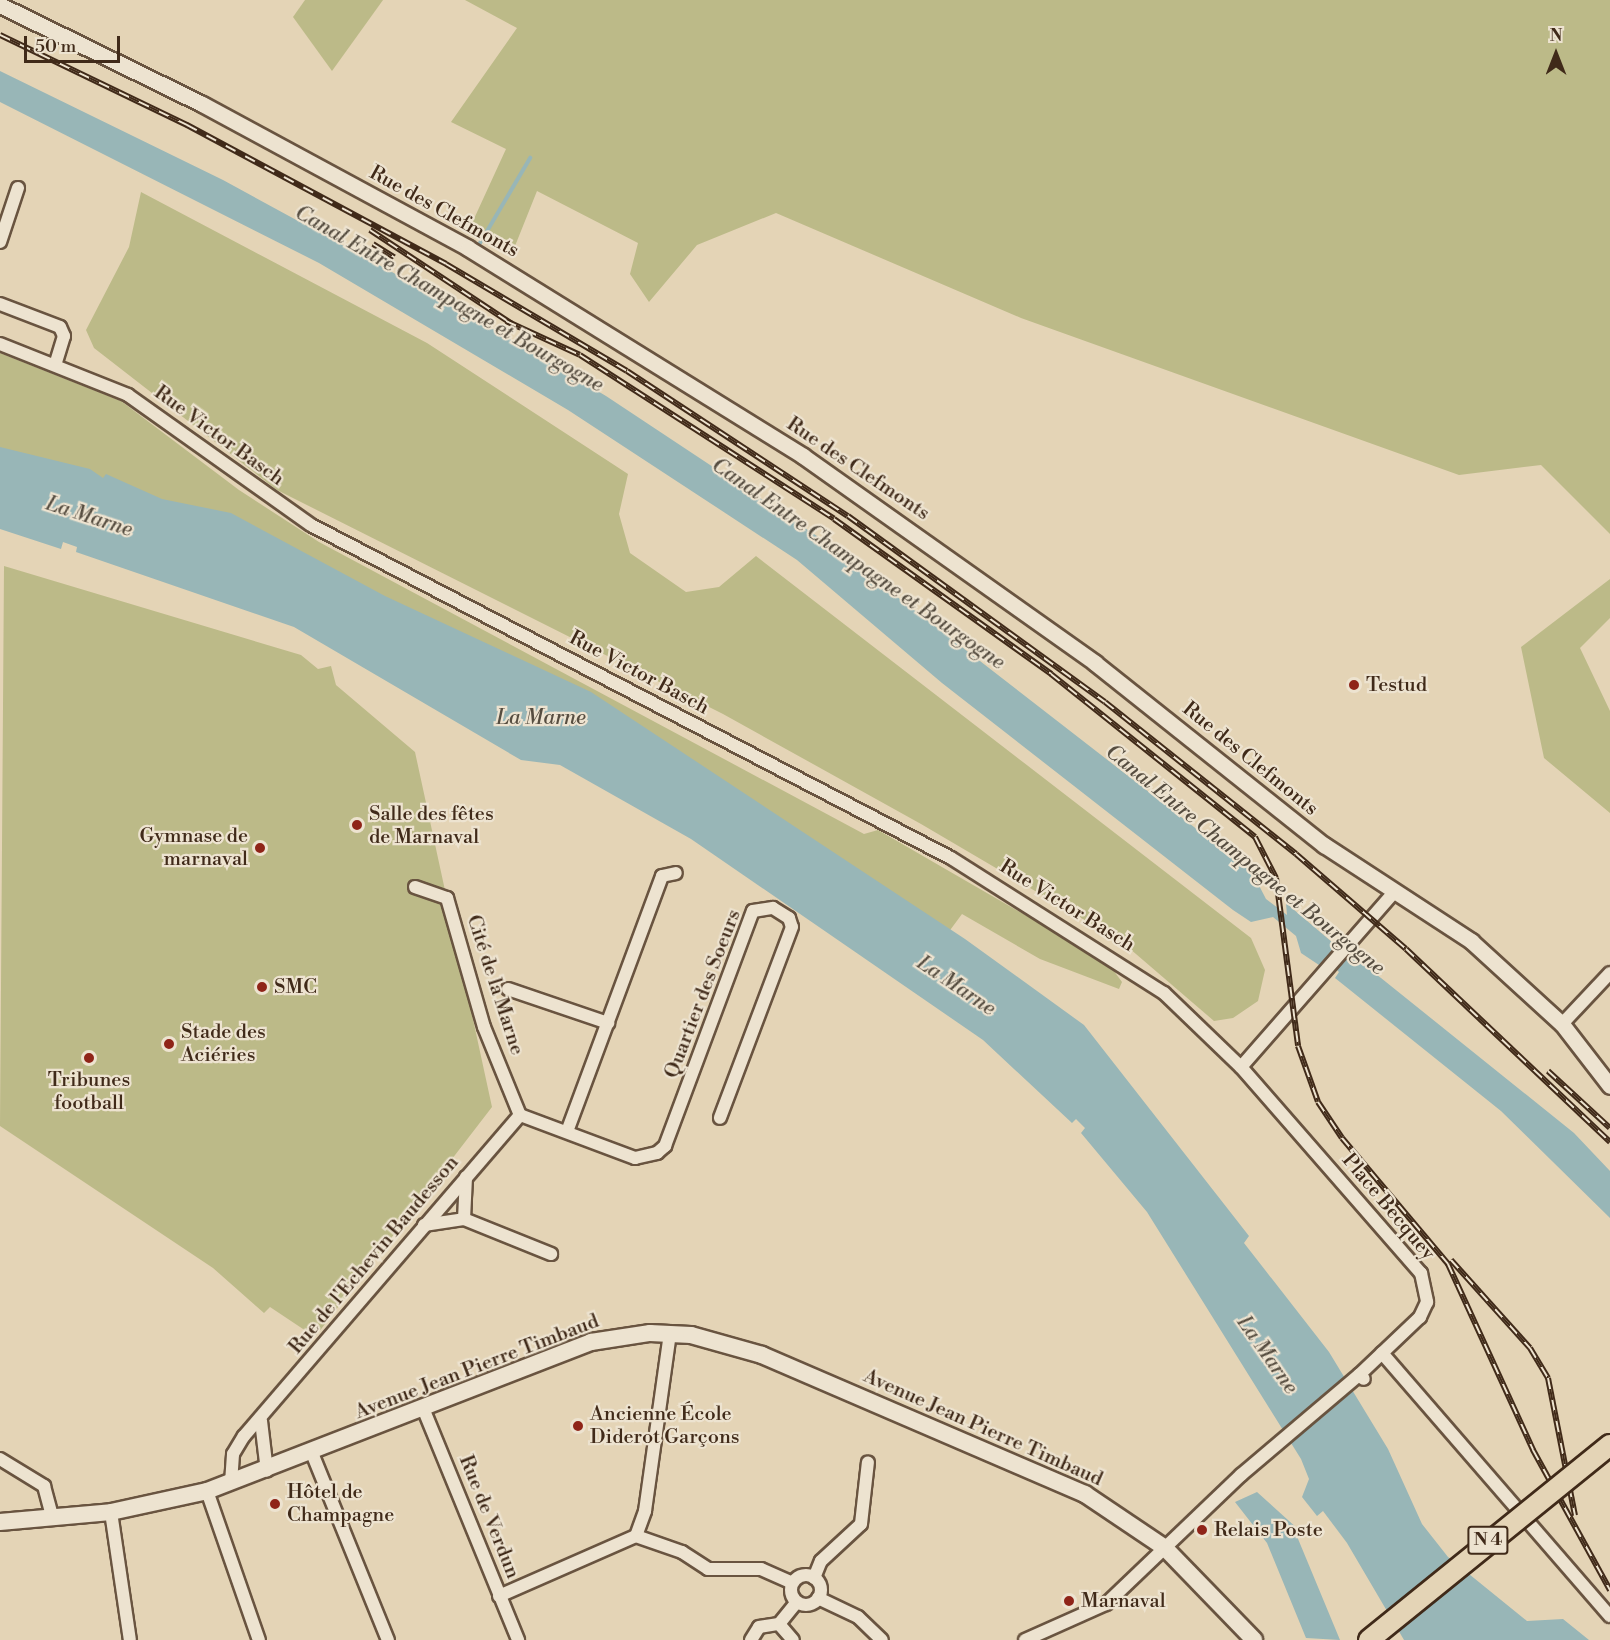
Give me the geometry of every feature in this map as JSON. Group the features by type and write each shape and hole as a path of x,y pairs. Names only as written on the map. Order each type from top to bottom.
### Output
{"highway":[{"name":"N 4","path":"1370,1640 1610,1445"}],"main road":[{"name":"Avenue Jean Pierre Timbaud","path":"0,1522 111,1512 207,1491 267,1471 591,1342 670,1334 762,1355 1052,1479 1108,1506 1165,1548 1254,1640"}],"street":[{"name":"Rue des Clefmonts","path":"0,5 322,167 649,356 958,562 1324,845 1471,942 1562,1024 1610,1086"},
{"path":"0,242 18,188"},
{"path":"0,304 60,327 64,336 57,363"},
{"name":"Rue Victor Basch","path":"0,344 57,363 128,395 336,539 1016,895 1164,993 1240,1067"},
{"path":"568,1129 662,876 676,873"},
{"name":"Cité de la Marne","path":"415,887 447,898 484,1027 520,1115"},
{"path":"1240,1067 1395,891"},
{"name":"Quartier des Soeurs","path":"520,1115 568,1129 634,1158 665,1146 753,911 773,908 789,918 792,927 720,1118"},
{"path":"1562,1024 1610,973"},
{"path":"508,989 608,1023"},
{"name":"Place Becquey","path":"1025,1640 1106,1604 1278,1445 1362,1377 1425,1308 1421,1273 1240,1067"},
{"name":"Rue de l'Echevin Baudesson","path":"231,1484 238,1444 261,1421 424,1225 520,1115"},
{"path":"464,1219 466,1177"},
{"path":"424,1225 464,1219 551,1254"},
{"path":"636,1536 645,1511 670,1334"},
{"path":"1382,1353 1610,1616"},
{"name":"Rue de Verdun","path":"423,1408 518,1640"},
{"path":"261,1421 267,1471"},
{"path":"312,1453 388,1640"},
{"path":"0,1459 44,1486 52,1519"},
{"path":"818,1598 814,1578 821,1561 861,1524 868,1462"},
{"path":"207,1491 259,1640"},
{"path":"111,1512 130,1640"},
{"path":"499,1596 636,1536 682,1552 708,1569 761,1569 792,1583"},
{"path":"792,1583 800,1576 814,1578"},
{"path":"792,1583 797,1602"},
{"path":"797,1602 806,1605 818,1598"},
{"path":"818,1598 858,1617 882,1640"},
{"path":"751,1640 759,1627 778,1624 797,1602"},
{"path":"778,1624 793,1640"}],"shaded area":[{"path":"305,0 383,0 332,71 293,17"},
{"path":"465,0 1610,0 1610,534 1541,465 1459,475 1021,318 776,213 697,245 649,302 630,274 638,243 537,191 515,246 467,234 506,149 451,122 517,28"},
{"path":"141,192 427,343 628,474 619,514 630,553 686,592 719,587 756,556 1251,938 1265,970 1258,1001 1233,1018 1214,1021 1122,942 921,824 723,714 277,490 94,348 86,330 129,247"},
{"path":"0,353 121,401 239,490 319,542 864,834 878,830 1108,963 1122,982 1119,989 1040,959 962,914 945,937 0,466"},
{"path":"4,566 301,655 318,669 331,666 336,685 415,752 492,1107 315,1337 270,1307 264,1313 213,1268 0,1126"},
{"path":"1610,579 1610,618 1580,648 1610,711 1610,813 1544,758 1521,647"}],"water":[{"path":"0,71 223,180 447,302 606,396 829,544 1252,872 1266,899 1287,915 1286,903 1339,948 1334,953 1343,961 1350,955 1381,978 1574,1133 1610,1171 1610,1218 1501,1111 1335,978 1339,972 1328,961 1322,967 1301,953 1296,936 1273,917 1251,922 1233,910 942,683 797,560 568,410 319,263 0,102"},
{"name":"La Marne","path":"0,447 90,469 103,478 106,474 162,499 231,513 385,596 591,692 965,939 1084,1025 1249,1236 1244,1243 1329,1352 1388,1449 1422,1524 1448,1557 1527,1621 1563,1619 1589,1640 1404,1640 1347,1543 1323,1511 1317,1516 1302,1497 1309,1479 1301,1459 1147,1212 1081,1133 1085,1128 1076,1119 1072,1123 983,1040 691,839 560,765 521,760 294,627 76,552 77,547 63,542 61,549 0,529"},
{"path":"1257,1492 1299,1530 1296,1534 1340,1640 1306,1638 1267,1543 1235,1502"}],"waterway":[{"path":"480,243 530,158"}],"railway":[{"path":"0,35 187,125 446,264 627,371 848,516 1105,702 1296,854 1406,949 1610,1142"},
{"path":"370,230 512,324"},
{"path":"373,244 394,257"},
{"path":"506,321 580,355 834,519 1051,674 1255,837 1276,878 1298,1046 1318,1102 1342,1138 1448,1264 1533,1450 1610,1590"},
{"path":"1548,1071 1610,1128"},
{"path":"1451,1260 1530,1348 1548,1378 1575,1515"}],"place":[{"name":"Testud","path":"1354,685"},
{"name":"Salle des fêtes de Marnaval","path":"357,825"},
{"name":"Gymnase de marnaval","path":"260,848"},
{"name":"SMC","path":"262,987"},
{"name":"Stade des Aciéries","path":"169,1044"},
{"name":"Tribunes football","path":"89,1058"},
{"name":"Ancienne École Diderot Garçons","path":"578,1426"},
{"name":"Hôtel de Champagne","path":"275,1504"},
{"name":"Relais Poste","path":"1202,1530"},
{"name":"Marnaval","path":"1069,1601"}],"water label":[{"name":"Canal Entre Champagne et Bourgogne","path":"449,299"},
{"name":"Canal Entre Champagne et Bourgogne","path":"858,564"},
{"name":"Canal Entre Champagne et Bourgogne","path":"1245,860"}]}
